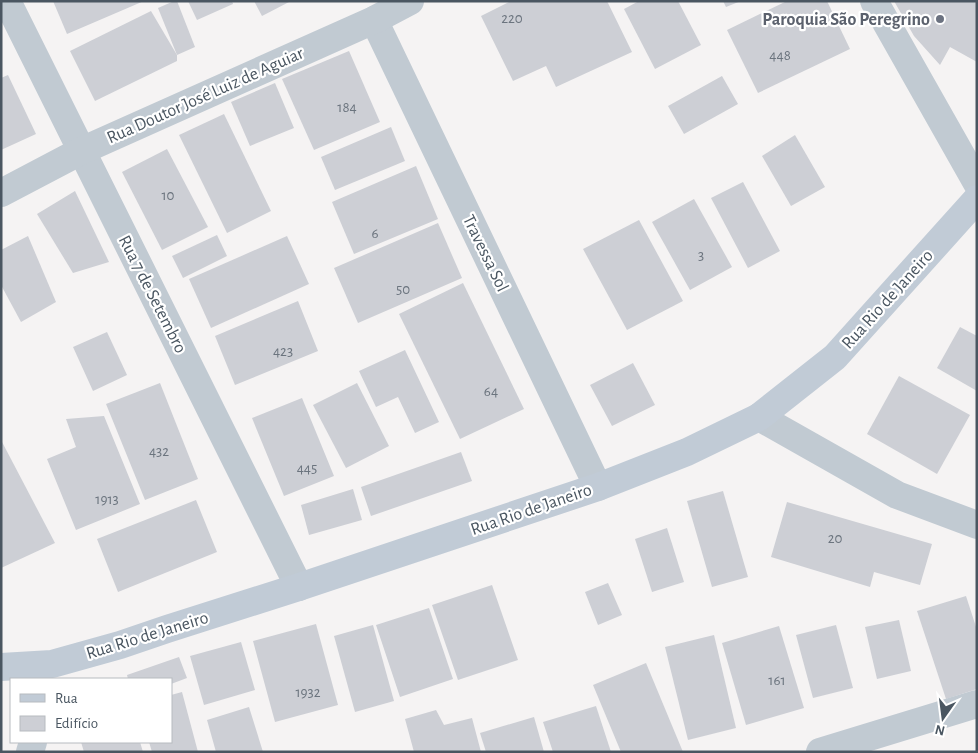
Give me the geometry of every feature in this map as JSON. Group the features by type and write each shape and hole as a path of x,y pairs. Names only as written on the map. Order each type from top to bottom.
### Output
{"main road":[{"name":"Rua Rio de Janeiro","path":"1,666 50,671 167,629 598,487 687,452 759,417 835,357 977,199"}],"street":[{"name":"Rua 7 de Setembro","path":"7,1 299,587"},
{"name":"Rua Doutor José Luiz de Aguiar","path":"1,193 81,151 374,20 410,1"},
{"path":"874,1 977,183"},
{"name":"Travessa Sol","path":"374,20 598,487"},
{"path":"759,417 897,495 977,525"},
{"path":"820,752 977,704"}],"building":[{"path":"53,1 144,1 67,34"},
{"path":"177,1 195,47 177,55 158,8"},
{"path":"188,1 232,1 233,4 197,20"},
{"path":"254,1 291,1 262,16"},
{"path":"511,1 607,1 632,52 556,87 546,66 513,81 481,16"},
{"path":"639,1 678,1 701,45 655,69 624,9"},
{"path":"723,1 741,1 726,7"},
{"path":"787,1 827,1 850,49 758,93 727,30"},
{"name":"Paroquia São Peregrino","path":"894,1 977,1 977,62 950,47 940,65 914,36"},
{"path":"151,11 177,55 177,61 95,101 70,51"},
{"path":"349,51 380,122 314,150 282,79"},
{"path":"8,75 36,134 1,150 1,78"},
{"path":"722,76 738,104 684,134 668,106"},
{"path":"275,83 294,128 250,146 231,102"},
{"path":"224,114 271,211 227,233 179,135"},
{"path":"391,127 405,161 335,190 321,157"},
{"path":"795,135 825,187 791,206 762,156"},
{"path":"167,149 208,227 162,250 122,172"},
{"path":"416,166 438,219 354,254 332,202"},
{"path":"743,182 780,251 748,268 711,198"},
{"path":"75,191 109,262 73,273 37,214"},
{"path":"694,199 732,267 690,290 652,222"},
{"path":"639,220 683,301 627,330 583,249"},
{"path":"438,223 462,278 358,323 334,268"},
{"path":"217,235 227,256 183,278 172,256"},
{"path":"28,236 56,302 21,322 1,285 1,250"},
{"path":"287,236 309,284 211,328 189,279"},
{"path":"463,283 524,409 460,439 399,314"},
{"path":"298,301 318,351 235,385 215,336"},
{"path":"960,327 977,336 977,391 937,368"},
{"path":"107,332 127,375 93,391 73,347"},
{"path":"405,350 439,422 415,433 398,397 376,407 359,371"},
{"path":"633,363 655,405 612,426 590,385"},
{"path":"899,376 970,415 937,474 867,434"},
{"path":"160,383 198,479 145,500 106,404"},
{"path":"357,383 389,446 346,468 313,405"},
{"path":"302,398 334,476 284,496 252,418"},
{"path":"104,416 140,504 76,530 47,459 76,447 66,419"},
{"path":"1,440 55,543 1,568"},
{"path":"461,452 472,481 371,516 361,487"},
{"path":"353,489 362,520 309,535 301,505"},
{"path":"723,491 748,577 712,587 687,501"},
{"path":"196,500 217,552 118,592 97,539"},
{"path":"787,502 932,544 920,585 874,572 870,587 771,557"},
{"path":"667,528 684,582 652,592 635,539"},
{"path":"608,583 622,615 598,625 585,592"},
{"path":"492,585 518,660 458,680 432,605"},
{"path":"966,596 977,630 977,689 946,699 917,611"},
{"path":"429,608 453,679 400,697 376,625"},
{"path":"899,620 911,671 877,679 865,627"},
{"path":"316,624 338,705 275,722 253,641"},
{"path":"373,625 394,701 355,712 334,636"},
{"path":"836,625 853,688 813,698 796,635"},
{"path":"779,626 804,708 746,725 722,643"},
{"path":"714,635 736,728 688,740 665,647"},
{"path":"241,642 255,690 204,705 190,656"},
{"path":"179,657 187,678 172,684 172,678 128,678 127,675"},
{"path":"646,663 683,752 621,752 593,685"},
{"path":"182,692 198,752 152,752 149,743 172,743 172,695"},
{"path":"596,706 611,752 553,752 543,722"},
{"path":"249,707 263,752 216,752 207,720"},
{"path":"436,710 444,725 472,718 481,752 414,752 405,719"},
{"path":"534,717 544,752 486,752 480,733"},
{"path":"81,743 140,743 143,752 84,752"}],"place":[{"name":"Paroquia São Peregrino","path":"940,19"}]}
